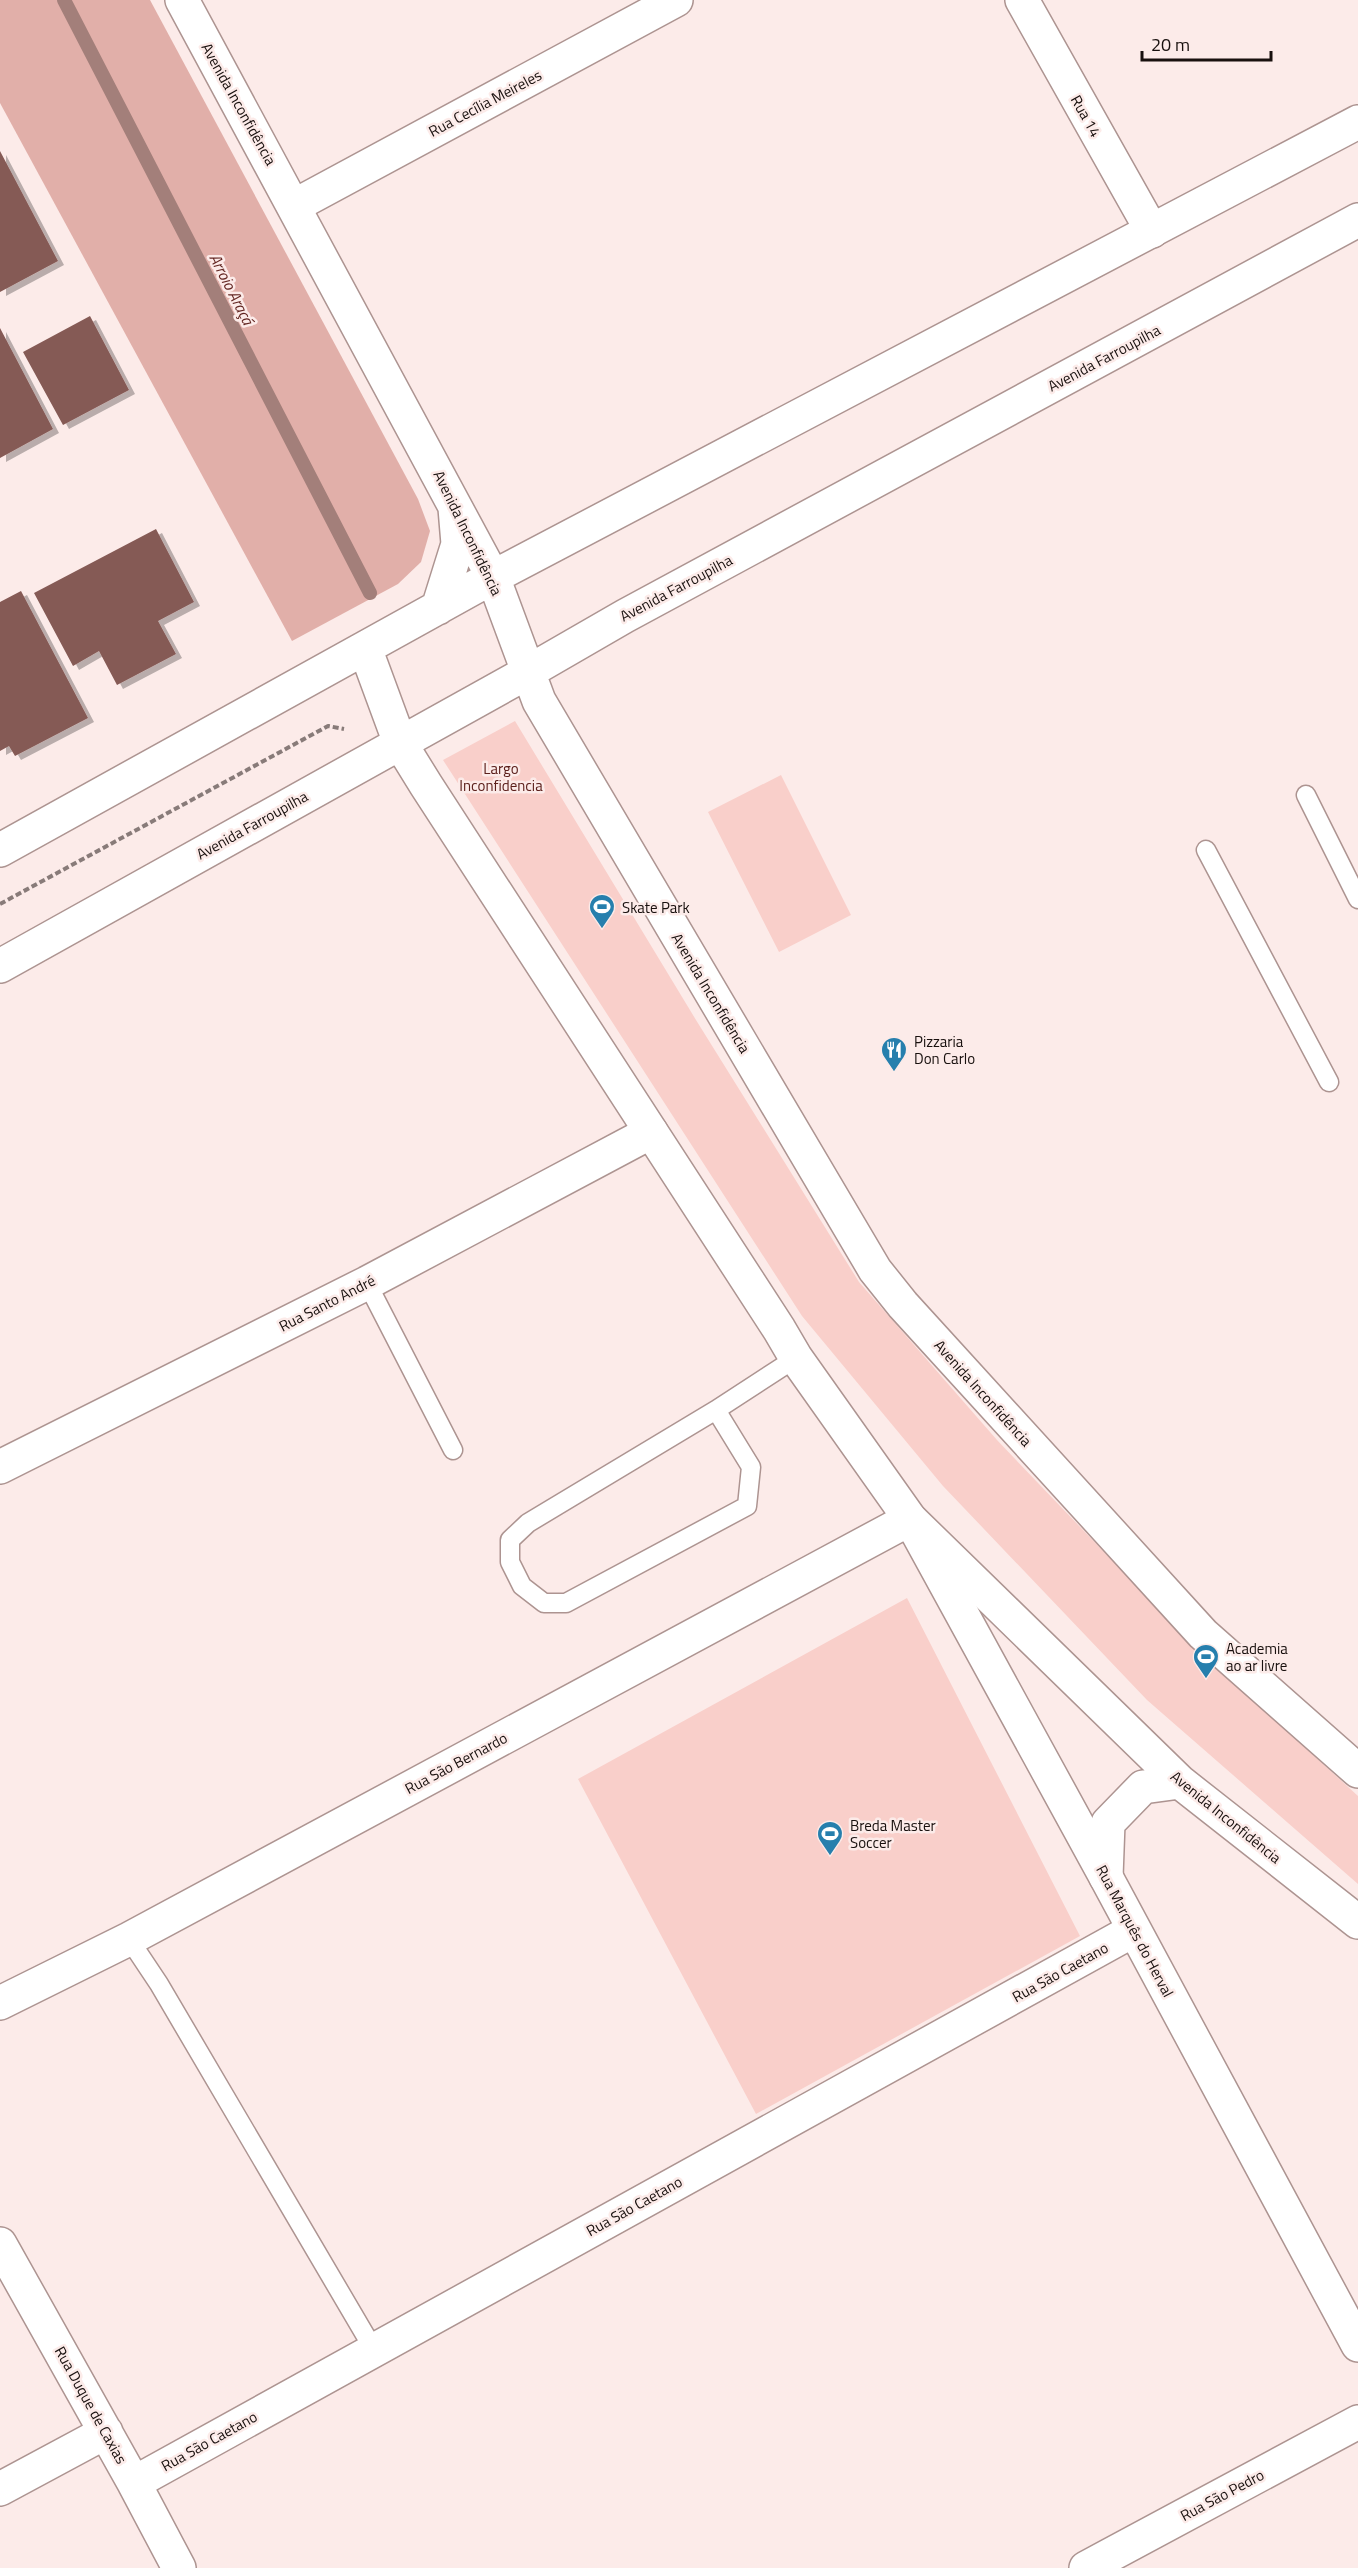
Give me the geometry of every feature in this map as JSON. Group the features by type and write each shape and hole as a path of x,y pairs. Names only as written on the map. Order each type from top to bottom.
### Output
{"street":[{"name":"Avenida Inconfidência","path":"182,0 493,577 539,701 875,1270 903,1305 1203,1634 1358,1771"},
{"name":"Rua Cecília Meireles","path":"294,206 676,0"},
{"name":"Rua 14","path":"1022,0 1152,231"},
{"path":"0,850 493,577 1358,122"},
{"name":"Avenida Farroupilha","path":"0,966 625,616 1358,220"},
{"path":"438,608 458,543 455,503"},
{"name":"Avenida Inconfidência","path":"365,648 400,742 796,1358 910,1519 1180,1782 1358,1922"},
{"name":"Rua Santo André","path":"0,1467 367,1283 651,1132"},
{"name":"Rua Marquês do Herval","path":"910,1519 1358,2344"},
{"name":"Rua São Bernardo","path":"0,2003 129,1939 910,1519"},
{"path":"1106,1877 1108,1822 1143,1787 1180,1782"},
{"name":"Rua São Caetano","path":"134,2482 1134,1930"},
{"name":"Rua Duque de Caxias","path":"0,2244 134,2482 179,2568"},
{"name":"Rua São Pedro","path":"1086,2568 1358,2422"},
{"path":"0,2489 106,2432"}],"lane":[{"path":"1306,795 1358,899"},
{"path":"1206,850 1329,1082"},
{"path":"367,1283 453,1450"},
{"path":"716,1410 751,1467 747,1506 566,1603 544,1603 522,1586 510,1562 510,1540 528,1523 716,1410 796,1358"},
{"path":"129,1939 159,1984 374,2350"}],"path":[{"path":"0,904 328,726 400,742"}],"green space":[{"name":"Largo Inconfidencia","path":"515,721 696,1020 859,1282 997,1440 1192,1644 1358,1796 1358,1884 1147,1700 943,1486 802,1316 443,760"},
{"path":"781,775 851,915 779,952 708,812"},
{"name":"Breda Master Soccer","path":"907,1598 1080,1936 756,2114 578,1779"}],"shaded area":[{"path":"0,0 150,0 418,499 430,531 421,562 398,584 292,641 0,103"}],"building":[{"path":"0,151 58,261 0,292"},
{"path":"90,316 129,390 63,425 23,352"},
{"path":"0,328 53,429 0,458"},
{"path":"156,529 194,602 158,621 176,654 117,685 99,651 73,666 34,593"},
{"path":"21,591 88,718 15,756 9,746 0,751 0,602"}],"waterway":[{"name":"Arroio Araçá","path":"64,0 370,593"}],"place":[{"name":"Skate Park","path":"602,930"},
{"name":"Pizzaria Don Carlo","path":"894,1073"},
{"name":"Academia ao ar livre","path":"1206,1680"},
{"name":"Breda Master Soccer","path":"830,1857"}]}
